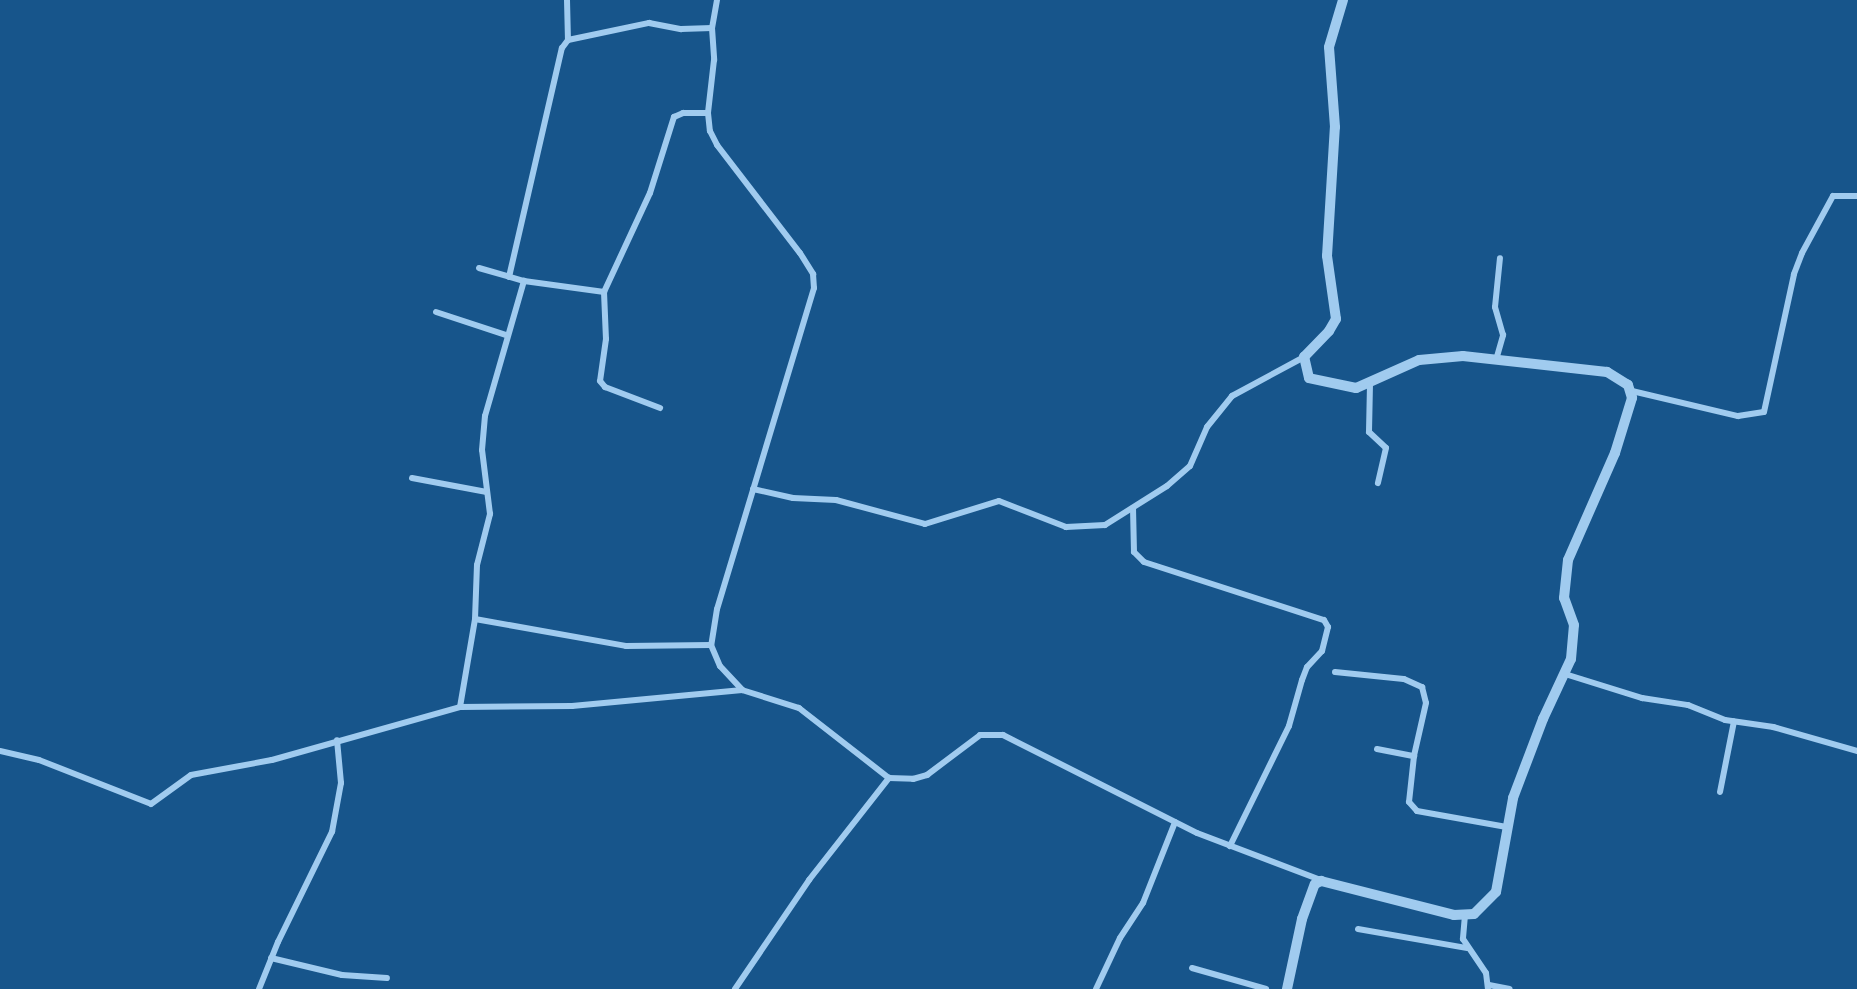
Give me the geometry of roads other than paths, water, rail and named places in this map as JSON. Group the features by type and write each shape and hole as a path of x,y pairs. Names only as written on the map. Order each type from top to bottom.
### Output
{"street":[{"path":"509,277 562,48 568,40 567,0"},
{"path":"717,0 711,28 714,60 708,113 717,146 813,274 810,305 717,609 711,645 720,666 742,690"},
{"path":"753,489 793,498 836,500 925,524 999,501 1066,527 1105,525 1190,466 1207,427 1232,396 1304,357 1329,331 1336,319 1327,256 1335,127 1329,47 1343,0"},
{"path":"568,40 649,23 681,29 711,28"},
{"path":"660,408 605,387 600,381 606,339 604,292 650,193 675,117 682,113 708,113"},
{"path":"1304,357 1304,369 1316,382 1356,388 1370,384 1431,356 1496,360 1607,372 1632,391 1738,417 1764,412 1794,274 1802,254 1833,196 1857,196"},
{"path":"1496,360 1503,334 1495,307 1500,258"},
{"path":"479,268 524,281 604,292"},
{"path":"460,707 475,619 477,565 490,514 483,432 506,335 524,281"},
{"path":"436,312 506,335"},
{"path":"1370,384 1369,432 1386,448 1378,483"},
{"path":"0,751 39,759 151,804 191,775 272,760 460,707 572,705 742,690 799,708 889,778 913,779 927,775 980,735 1004,735 1175,822 1230,846 1321,881 1465,915 1481,910 1496,892 1503,870 1507,827 1513,798 1542,719 1564,674 1575,639 1564,598 1568,560 1616,453 1632,391"},
{"path":"412,478 488,492"},
{"path":"1132,508 1134,552 1144,562 1324,620 1328,627 1323,651 1307,667 1289,726 1230,846"},
{"path":"475,619 626,646 711,645"},
{"path":"1335,672 1404,679 1422,687 1426,703 1414,756 1411,807 1507,827"},
{"path":"1564,674 1641,698 1688,705 1734,721 1773,727 1857,751"},
{"path":"1720,792 1734,721"},
{"path":"260,989 271,958 332,832 342,783 337,740"},
{"path":"1377,749 1414,756"},
{"path":"735,989 809,880 889,778"},
{"path":"1096,989 1120,938 1143,903 1175,822"},
{"path":"1287,989 1302,919 1315,884 1321,881"},
{"path":"1465,915 1463,939 1486,973 1488,987 1510,989"},
{"path":"1358,929 1467,948"},
{"path":"271,958 342,975 387,978"},
{"path":"1192,968 1266,989"}]}
